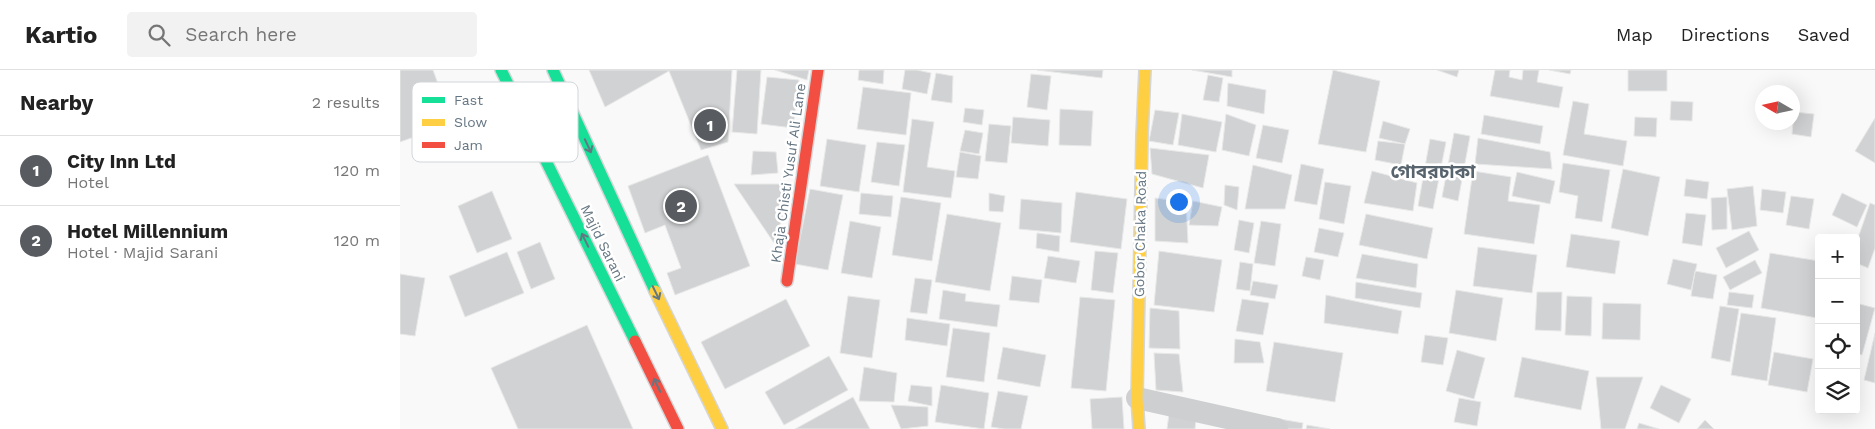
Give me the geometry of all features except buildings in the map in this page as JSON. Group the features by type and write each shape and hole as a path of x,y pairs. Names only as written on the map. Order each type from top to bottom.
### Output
{"main road":[{"name":"Majid Sarani","path":"500,70 506,82"},
{"name":"Majid Sarani","path":"553,70 559,82"},
{"name":"Khaja Chisti Yusuf Ali Lane","path":"787,281 818,70"},
{"name":"Gobor Chaka Road","path":"1139,429 1137,398 1145,70"},
{"name":"Majid Sarani","path":"578,124 638,255 722,429"},
{"name":"Majid Sarani","path":"546,162 678,429"}],"street":[{"path":"1137,398 1277,429"}],"traffic: fast":[{"path":"501,70 507,82"},
{"path":"553,70 559,82"},
{"path":"578,124 655,291"},
{"path":"546,162 635,341"}],"traffic: slow":[{"path":"1139,429 1137,398 1145,70"},
{"path":"655,291 722,429"}],"traffic: jam":[{"path":"787,281 818,70"},
{"path":"635,341 678,429"}],"place":[{"name":"City Inn Ltd","path":"710,125"},
{"name":"Hotel Millennium","path":"681,206"}],"district":[{"name":"গোবরচাকা","path":"1433,171"}]}
